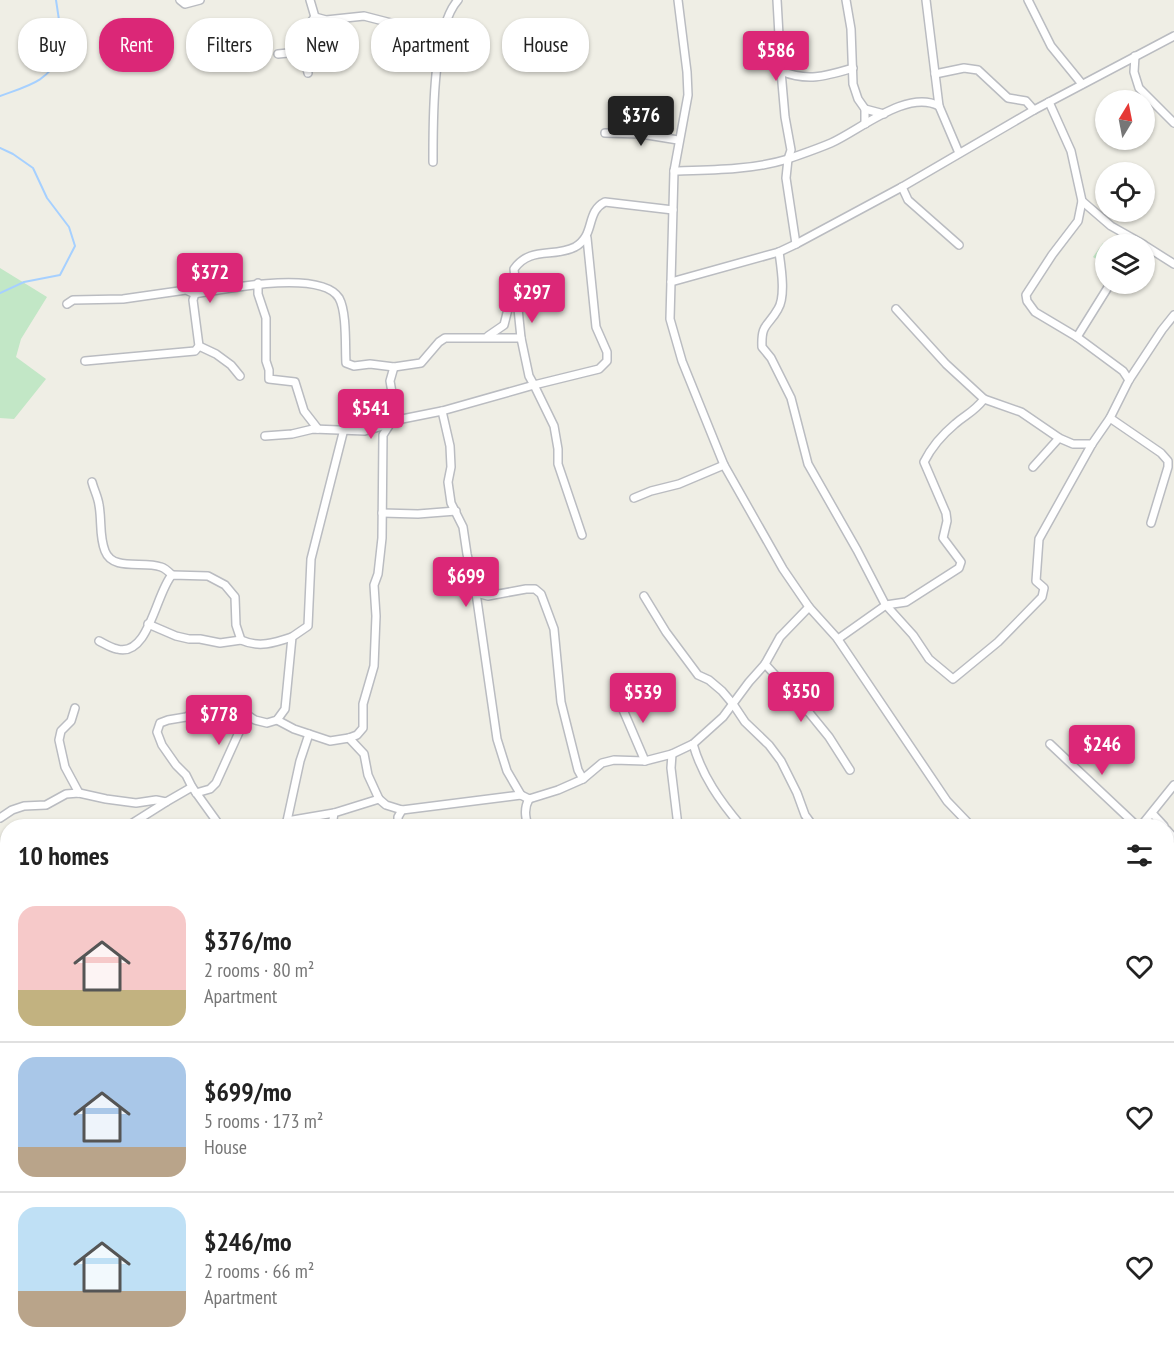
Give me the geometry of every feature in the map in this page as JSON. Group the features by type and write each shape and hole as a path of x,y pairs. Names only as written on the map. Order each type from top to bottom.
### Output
{"street":[{"path":"180,0 185,4 200,0"},
{"path":"310,0 315,17 326,20 364,16 372,18"},
{"path":"448,18 452,7 458,0"},
{"path":"678,0 687,95 674,171 670,319 682,361 724,465 783,569 809,607 838,639 947,801 964,819"},
{"path":"777,0 785,117 791,150 786,178 796,244"},
{"path":"846,0 851,29 853,84 858,99 865,109 865,124"},
{"path":"932,0 926,0 939,106 959,153"},
{"path":"1028,0 1052,46 1082,84"},
{"path":"671,282 779,252 796,244 902,187 1034,110 1174,36"},
{"path":"278,54 285,53"},
{"path":"1135,56 1134,72 1139,88 1173,120"},
{"path":"781,71 797,77 823,77 853,68"},
{"path":"935,74 964,68 978,70 1008,98 1026,101 1034,110"},
{"path":"433,162 434,109 438,72"},
{"path":"674,171 721,169 788,159 832,142 908,104 922,101 939,106"},
{"path":"1049,102 1071,151 1082,201 1078,221 1052,255 1026,296 1027,302 1035,312 1077,336 1123,371 1129,380"},
{"path":"865,109 884,114"},
{"path":"605,132 641,134 678,140"},
{"path":"902,187 908,200 960,245"},
{"path":"1082,201 1123,234"},
{"path":"265,436 318,429 365,431 402,419 442,411 599,369 607,361 607,352 596,327 587,238 591,220 598,205 605,202 673,210"},
{"path":"582,535 558,464 554,426 529,376 521,338 514,269 520,261 531,255 574,248 587,238"},
{"path":"779,252 782,277 780,307 764,328 762,347 771,358 791,398 808,464 886,605 913,635 929,659 953,679 998,642 1042,597 1044,588 1036,581 1039,538 1092,444 1110,418 1129,380 1174,315"},
{"path":"1155,253 1174,264"},
{"path":"486,337 504,325 510,309 515,280"},
{"path":"67,304 73,300 123,299 186,290 195,294 258,283 299,284 330,289 339,298 343,310 346,363 354,366 370,364 394,367 422,363 445,338 521,338"},
{"path":"258,283 258,294 266,318 266,361 269,379 295,382 304,411 318,429"},
{"path":"85,361 195,351 199,346 193,300 195,294"},
{"path":"1077,336 1104,294"},
{"path":"896,309 946,364 984,399 1022,412 1059,438 1073,444 1092,444"},
{"path":"199,346 223,359 240,376"},
{"path":"277,720 294,729 330,741 357,735 363,728 363,704 374,666 376,616 374,585 378,573 382,538 383,435 396,415 390,381 394,367"},
{"path":"838,639 886,605 906,602 959,568 961,562 943,538 947,521 946,513 924,462 942,437 956,423 973,412 984,399"},
{"path":"442,411 450,446 451,466 448,482 452,503 463,527 476,593 497,738 507,771 521,795 529,799 558,790 583,779 602,763 614,760 645,761 672,754 693,744 723,717 749,681 765,664 780,637 809,607"},
{"path":"1110,418 1168,460 1168,467 1151,523"},
{"path":"148,624 189,639 220,643 241,640 251,645 268,644 292,637 308,626 311,560 344,429"},
{"path":"1033,467 1059,438"},
{"path":"634,498 679,484 724,465"},
{"path":"92,482 99,504 101,539 111,560 123,564 163,567 172,575 208,576 225,585 235,597 236,625 241,640"},
{"path":"382,513 456,512"},
{"path":"99,641 117,650 130,650 137,645 166,581 172,575"},
{"path":"476,593 488,596 535,589 541,594 554,629 561,702 578,770 583,779"},
{"path":"644,596 666,632 698,675 709,680 733,704 745,722 761,735 781,761 808,819"},
{"path":"215,819 186,775 162,745 157,732 160,723 186,717 216,701 228,703 250,717 267,723 277,720 285,709 292,637"},
{"path":"765,664 814,719 850,770"},
{"path":"618,698 645,761"},
{"path":"75,708 71,721 61,731 59,740 65,767 80,793"},
{"path":"140,819 166,802 194,790 210,789 216,783 240,730 250,717"},
{"path":"287,819 300,761 309,734"},
{"path":"349,738 364,754 368,775 379,799 386,805 402,810 521,795"},
{"path":"693,744 701,769 712,789 736,819"},
{"path":"1050,744 1131,819"},
{"path":"672,754 671,768 677,819"},
{"path":"1146,819 1174,786"},
{"path":"1,815 18,808 46,805 66,794 80,793 136,803 156,800 166,802"},
{"path":"308,819 379,799"},
{"path":"526,819 526,805 529,799"},
{"path":"398,819 402,810"},
{"path":"333,819 334,813"},
{"path":"1152,813 1158,819"}],"green space":[{"path":"0,268 47,297 21,339 16,357 46,379 14,419 0,418"}],"waterway":[{"path":"0,96 44,77 64,53 56,0"},
{"path":"0,148 33,168 47,198 69,227 75,246 60,275 24,282 0,293"}]}
